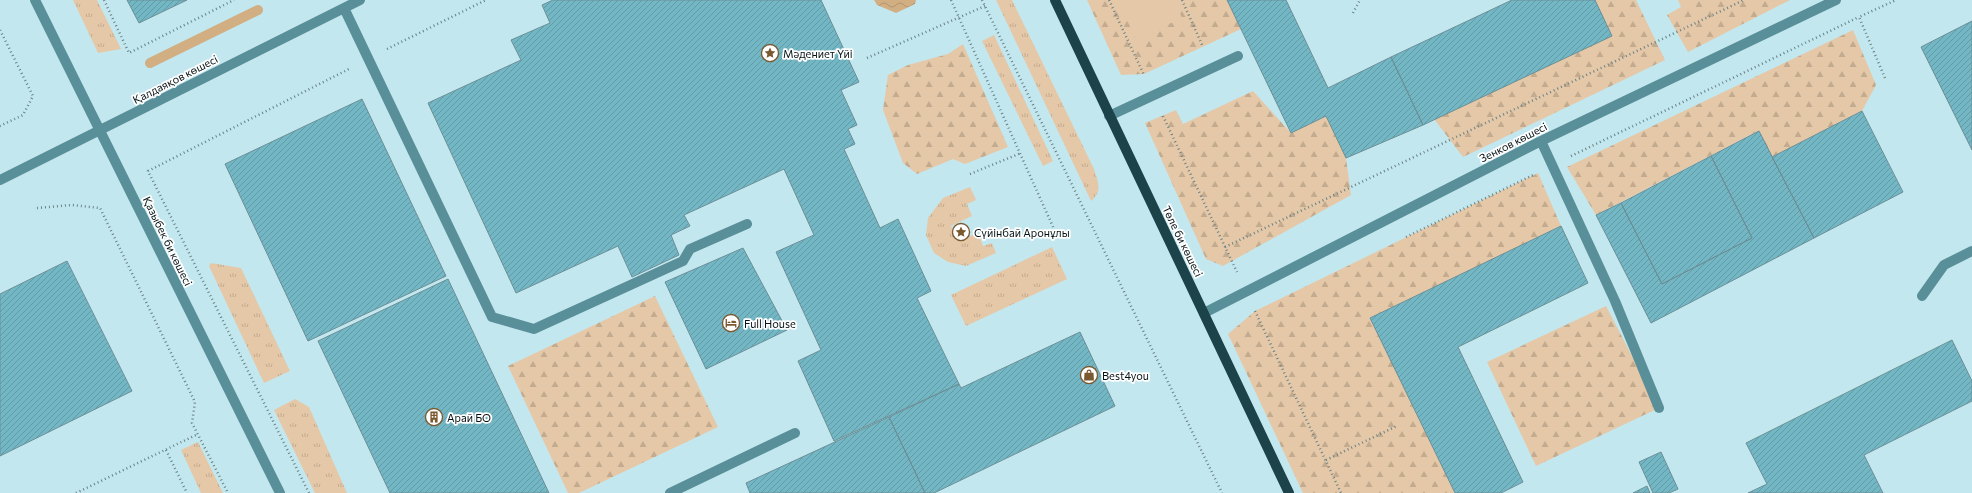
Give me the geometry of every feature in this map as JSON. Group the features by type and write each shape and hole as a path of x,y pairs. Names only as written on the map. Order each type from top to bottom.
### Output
{"main road":[{"name":"Төле би көшесі","path":"1055,0 1289,493"}],"street":[{"name":"Қазыбек би көшесі","path":"35,0 280,493"},
{"name":"Қалдаяқов көшесі","path":"0,180 360,0"},
{"name":"Зенков көшесі","path":"1204,313 1541,141 1836,0"},
{"path":"344,8 492,317 534,329 683,261 690,249 747,224"},
{"path":"1109,116 1238,56"},
{"path":"1541,141 1616,301 1659,408"},
{"path":"1922,296 1944,265 1972,251"},
{"path":"670,493 795,433"}],"path":[{"path":"104,0 129,53 234,0"},
{"path":"309,493 148,171 486,0"},
{"path":"951,0 1054,229"},
{"path":"982,0 1222,493"},
{"path":"1109,0 1341,493"},
{"path":"1182,0 1213,68"},
{"path":"1353,13 1360,0"},
{"path":"1225,247 1744,0"},
{"path":"1886,78 1859,17 1896,0"},
{"path":"867,58 985,6"},
{"path":"0,30 33,96 23,115 0,126"},
{"path":"970,174 1021,153"},
{"path":"37,208 72,205 100,208 195,402 192,423 228,493"},
{"path":"1326,460 1397,426"},
{"path":"76,493 198,434"},
{"path":"166,450 187,493"}],"green space":[{"path":"73,0 97,0 121,49 98,53"},
{"path":"996,0 1012,0 1094,169 1098,182 1098,190 1097,194 1091,201"},
{"path":"1087,0 1227,0 1241,29 1144,74 1121,75"},
{"path":"1119,0 1174,0 1182,18 1136,39"},
{"path":"1595,0 1636,0 1665,60 1463,157 1434,119"},
{"path":"1678,0 1790,0 1688,52 1667,15 1681,7"},
{"path":"1853,30 1876,85 1862,111 1772,157 1758,131 1596,215 1567,167"},
{"path":"994,35 1053,161 1043,166 982,41"},
{"path":"963,44 1008,147 965,164 953,159 917,174 903,163 883,110 888,75 908,65 948,54"},
{"path":"1253,91 1291,133 1326,116 1346,158 1351,195 1223,266 1206,259 1145,123 1176,110 1183,124"},
{"path":"1538,173 1561,226 1370,318 1455,493 1303,493 1228,334 1255,311"},
{"path":"970,187 976,200 967,204 972,216 951,226 957,241 978,233 983,246 992,243 996,253 966,266 948,262 934,253 926,235 928,218 943,198"},
{"path":"1052,247 1067,279 966,326 951,295"},
{"path":"211,263 241,268 290,371 264,383 209,266"},
{"path":"655,296 718,427 579,493 568,493 508,366"},
{"path":"1606,306 1659,408 1536,466 1487,362"},
{"path":"295,399 309,407 347,493 315,493 274,410"},
{"path":"198,442 223,493 201,493 181,450"}],"water":[{"path":"874,0 916,0 915,4 896,13 877,5"}],"building":[{"path":"127,0 187,0 139,23"},
{"path":"553,0 821,0 859,82 841,90 857,125 848,129 855,144 844,149 880,228 898,219 931,291 917,298 959,384 834,441 798,361 821,350 776,252 814,235 784,169 684,215 690,226 671,235 679,255 632,277 618,246 516,293 428,103 521,60 511,40 550,23 542,5"},
{"path":"1227,0 1286,0 1328,88 1391,57 1423,125 1346,158 1326,116 1291,133"},
{"path":"1512,0 1595,0 1612,36 1423,125 1391,57"},
{"path":"1972,21 1972,150 1921,47"},
{"path":"362,99 446,276 308,341 225,164"},
{"path":"1862,111 1903,192 1814,238 1772,157"},
{"path":"1759,131 1814,238 1651,323 1596,215 1621,203 1662,284 1752,238 1711,156"},
{"path":"1711,156 1752,238 1662,284 1621,203"},
{"path":"1561,226 1588,283 1458,347 1523,482 1501,493 1455,493 1370,318"},
{"path":"743,248 787,330 706,369 665,282"},
{"path":"67,261 132,391 0,456 0,294"},
{"name":"Арай БО","path":"448,279 549,493 390,493 318,341"},
{"path":"1080,332 1115,406 934,493 925,493 889,417 959,384 961,388"},
{"path":"1952,340 1972,381 1972,401 1864,455 1883,493 1748,493 1767,484 1746,443"},
{"path":"889,417 925,493 750,493 746,483"},
{"path":"1661,452 1678,489 1669,493 1653,493 1639,462"},
{"path":"1647,486 1650,493 1633,493"}],"waterway":[{"path":"150,63 258,10"}],"place":[{"name":"Мәдениет Үйі","path":"770,53"},
{"name":"Сүйінбай Аронұлы","path":"961,232"},
{"name":"Full House","path":"731,323"},
{"name":"Best4you","path":"1089,375"},
{"name":"Арай БО","path":"434,417"}]}
